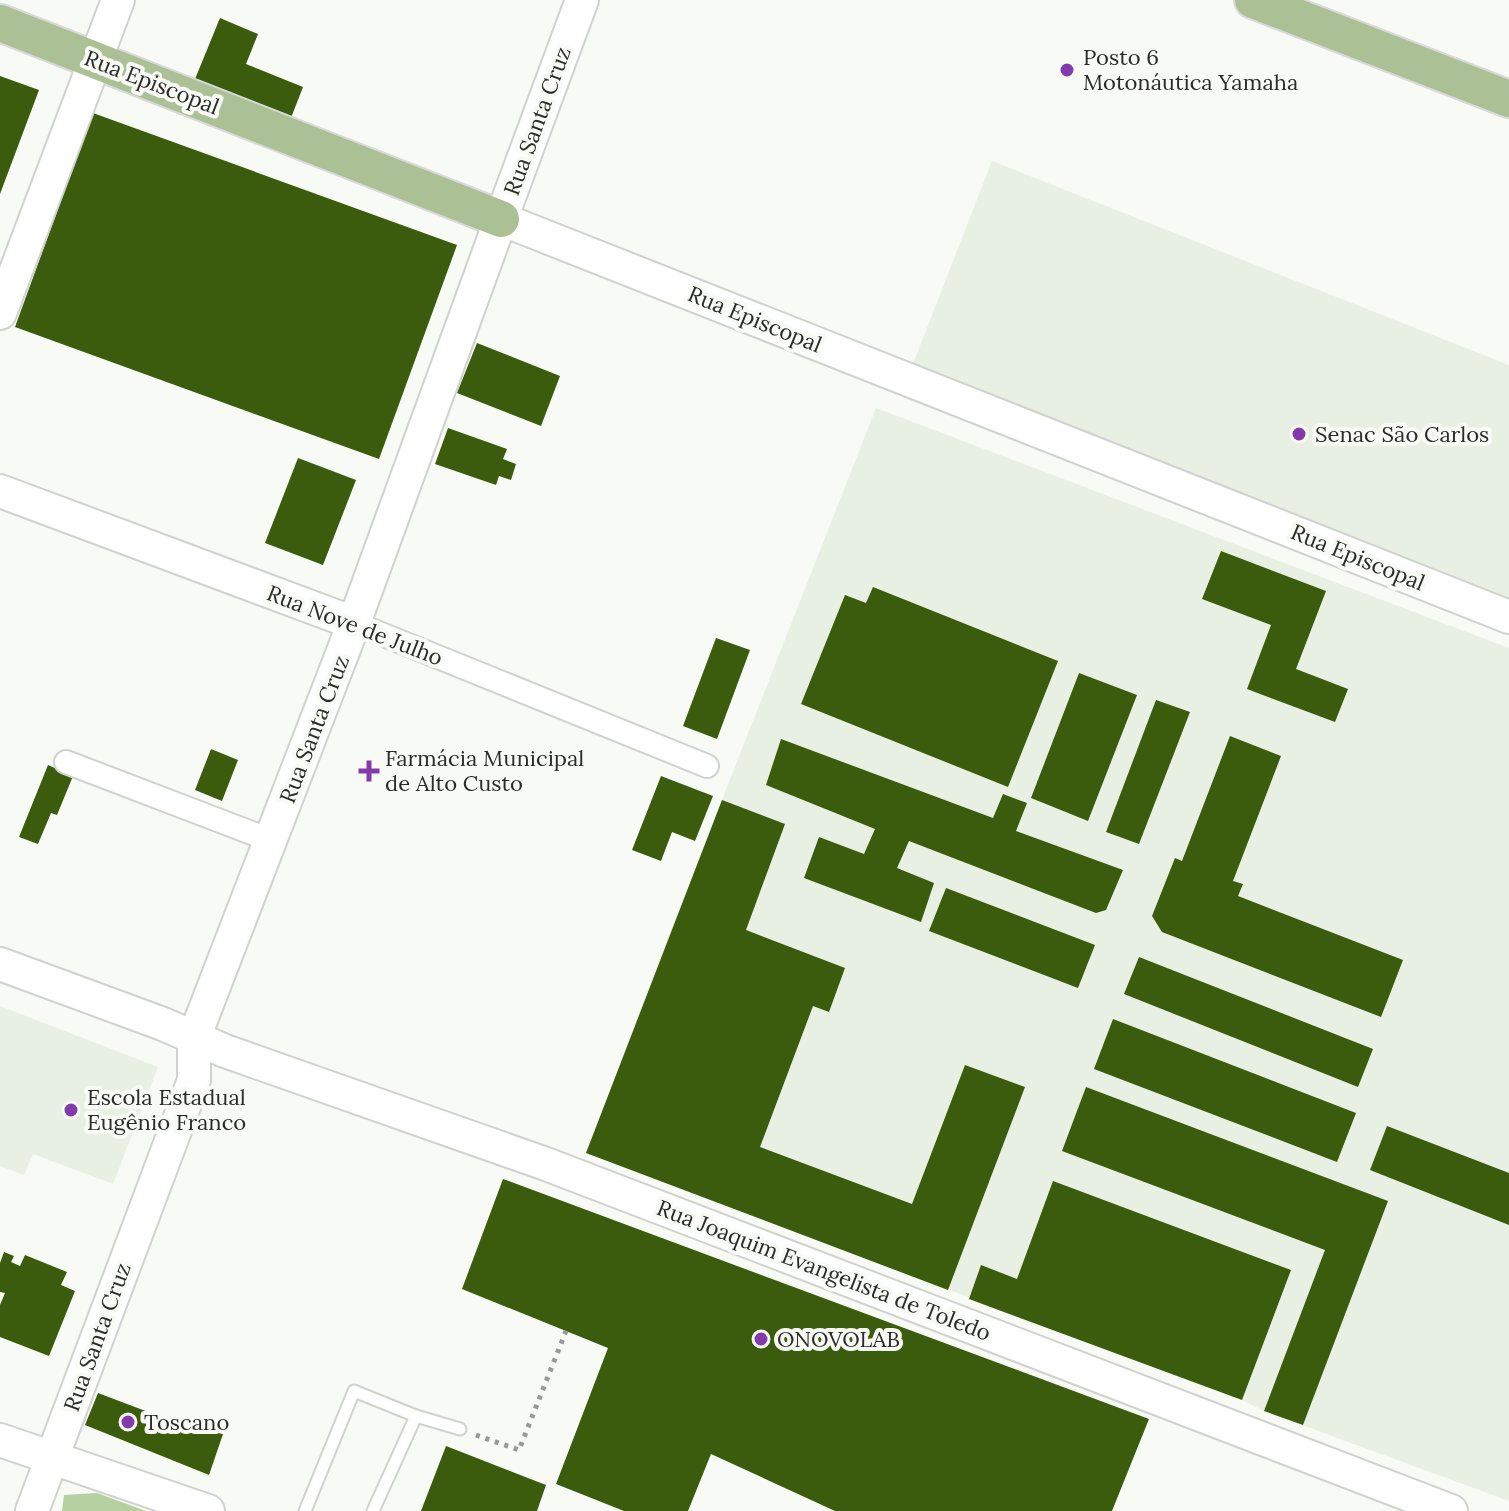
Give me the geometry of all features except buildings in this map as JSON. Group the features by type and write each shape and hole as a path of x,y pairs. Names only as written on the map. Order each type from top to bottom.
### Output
{"main road":[{"path":"0,313 118,0"},
{"name":"Rua Santa Cruz","path":"32,1511 194,1080 194,1038 354,623 582,0"},
{"path":"1253,0 1509,99"},
{"name":"Rua Episcopal","path":"0,23 1509,617"},
{"name":"Rua Nove de Julho","path":"0,491 354,623"},
{"name":"Rua Joaquim Evangelista de Toledo","path":"0,964 194,1038 546,1164 1451,1511"},
{"path":"0,1440 208,1511"}],"street":[{"name":"Rua Nove de Julho","path":"354,623 707,766"},
{"path":"66,762 270,840"}],"lane":[{"path":"305,1511 354,1391 416,1416 460,1429"},
{"path":"373,1511 416,1416"}],"path":[{"path":"460,1429 519,1450 566,1331"}],"shaded area":[{"name":"Senac São Carlos","path":"992,161 1509,365 1509,600 913,364"},
{"path":"876,408 1509,648 1509,1501 586,1153"},
{"name":"Escola Estadual Eugênio Franco","path":"0,1006 158,1067 113,1184 33,1154 24,1175 0,1166"}],"green space":[{"path":"97,1493 146,1511 62,1511 64,1495"}],"place":[{"name":"Posto 6 Motonáutica Yamaha","path":"1067,70"},
{"name":"Senac São Carlos","path":"1299,434"},
{"name":"Farmácia Municipal de Alto Custo","path":"369,771"},
{"name":"Escola Estadual Eugênio Franco","path":"71,1110"},
{"name":"ONOVOLAB","path":"761,1339"},
{"name":"Toscano","path":"128,1422"}]}
